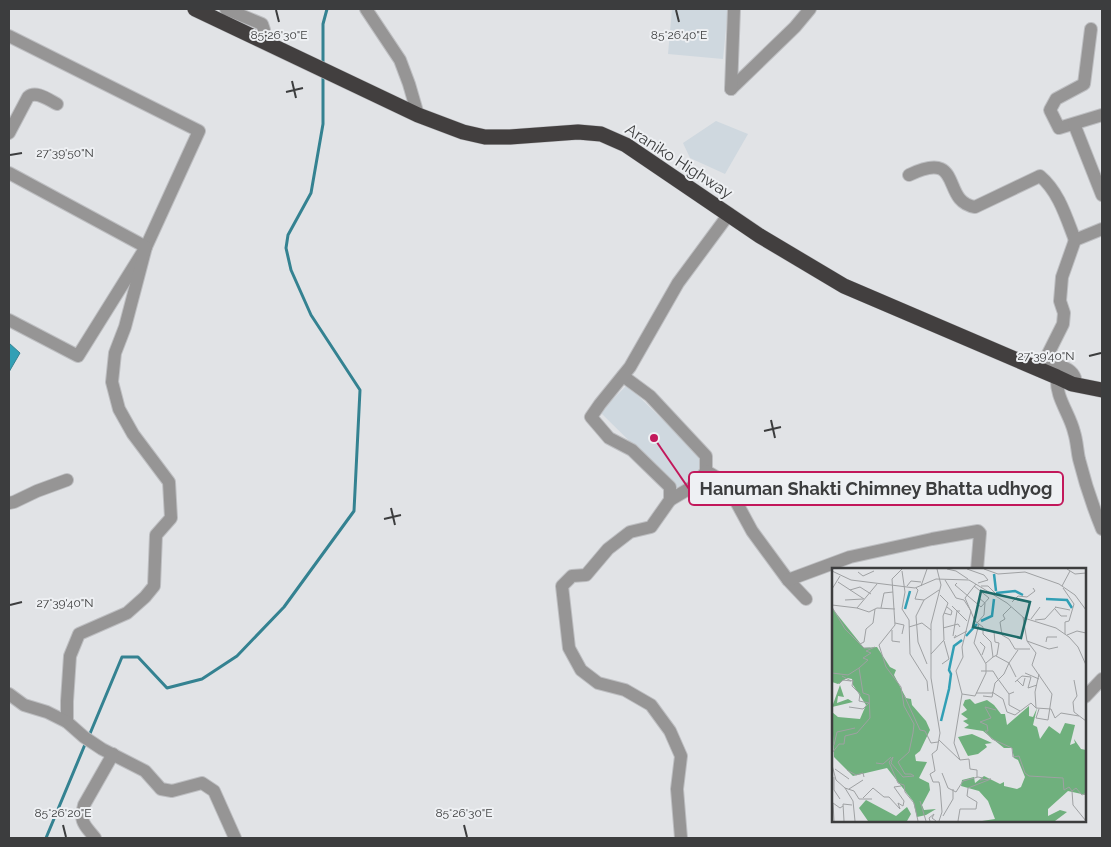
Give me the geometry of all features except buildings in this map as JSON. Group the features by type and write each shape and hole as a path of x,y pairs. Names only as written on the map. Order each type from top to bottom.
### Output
{"highway":[{"name":"Araniko Highway","path":"195,9 418,115 462,132 485,137 578,132 601,134 626,144 760,236 844,286 1072,384 1102,390"}],"street":[{"path":"226,9 262,24 264,42"},
{"path":"366,9 400,60 410,84 418,115"},
{"path":"734,9 731,89 795,27 810,9"},
{"path":"1091,29 1084,84 1056,99 1050,110 1059,128 1102,115"},
{"path":"9,36 199,131 146,247 78,356 9,320"},
{"path":"9,133 31,94 35,93 57,104"},
{"path":"1074,124 1102,195"},
{"path":"910,175 932,166 939,167 944,171 962,202 968,206 975,207 1040,176 1048,182 1060,202 1075,240 1062,277 1060,301 1064,313 1063,324 1046,358 1050,362 1073,373 1075,378 1072,384"},
{"path":"9,173 146,247"},
{"path":"670,500 670,486 632,450 609,438 592,417 623,376 678,283 729,214"},
{"path":"1075,240 1102,229"},
{"path":"68,722 67,701 70,656 79,634 127,613 154,586 156,535 171,518 169,482 133,434 119,409 112,382 115,354 126,327 146,247"},
{"path":"623,376 650,396 706,456 706,471 697,484 670,500 651,527 630,532 608,549 586,575 572,576 562,586 562,598 569,648 581,670 598,683 625,690 651,705 670,731 681,756 677,789 681,838"},
{"path":"1056,377 1056,385 1074,431 1084,476 1102,530"},
{"path":"706,471 726,483 752,531 788,580 806,599"},
{"path":"9,502 14,502 67,480"},
{"path":"788,580 850,557 978,531 980,533 977,568"},
{"path":"1086,696 1102,679"},
{"path":"9,694 24,705 53,714 68,722 84,737 145,771 161,789 172,790 202,783 214,791 235,838"},
{"path":"95,838 82,821 81,813 108,752"}],"shaded area":[{"path":"672,9 728,9 723,59 668,54"},
{"path":"716,121 748,134 725,174 690,158 683,143"},
{"path":"627,385 708,464 681,492 600,412"}],"water":[{"path":"9,343 20,353 9,372"}],"waterway":[{"path":"323,64 323,24 327,9"},
{"path":"89,736 122,657 138,657 167,688 202,679 237,656 284,607 354,511 360,390 311,315 291,270 286,248 288,235 311,193 323,124 323,75"},
{"path":"46,838 86,742"}],"place":[{"name":"Hanuman Shakti Chimney Bhatta udhyog","path":"654,438"}]}
